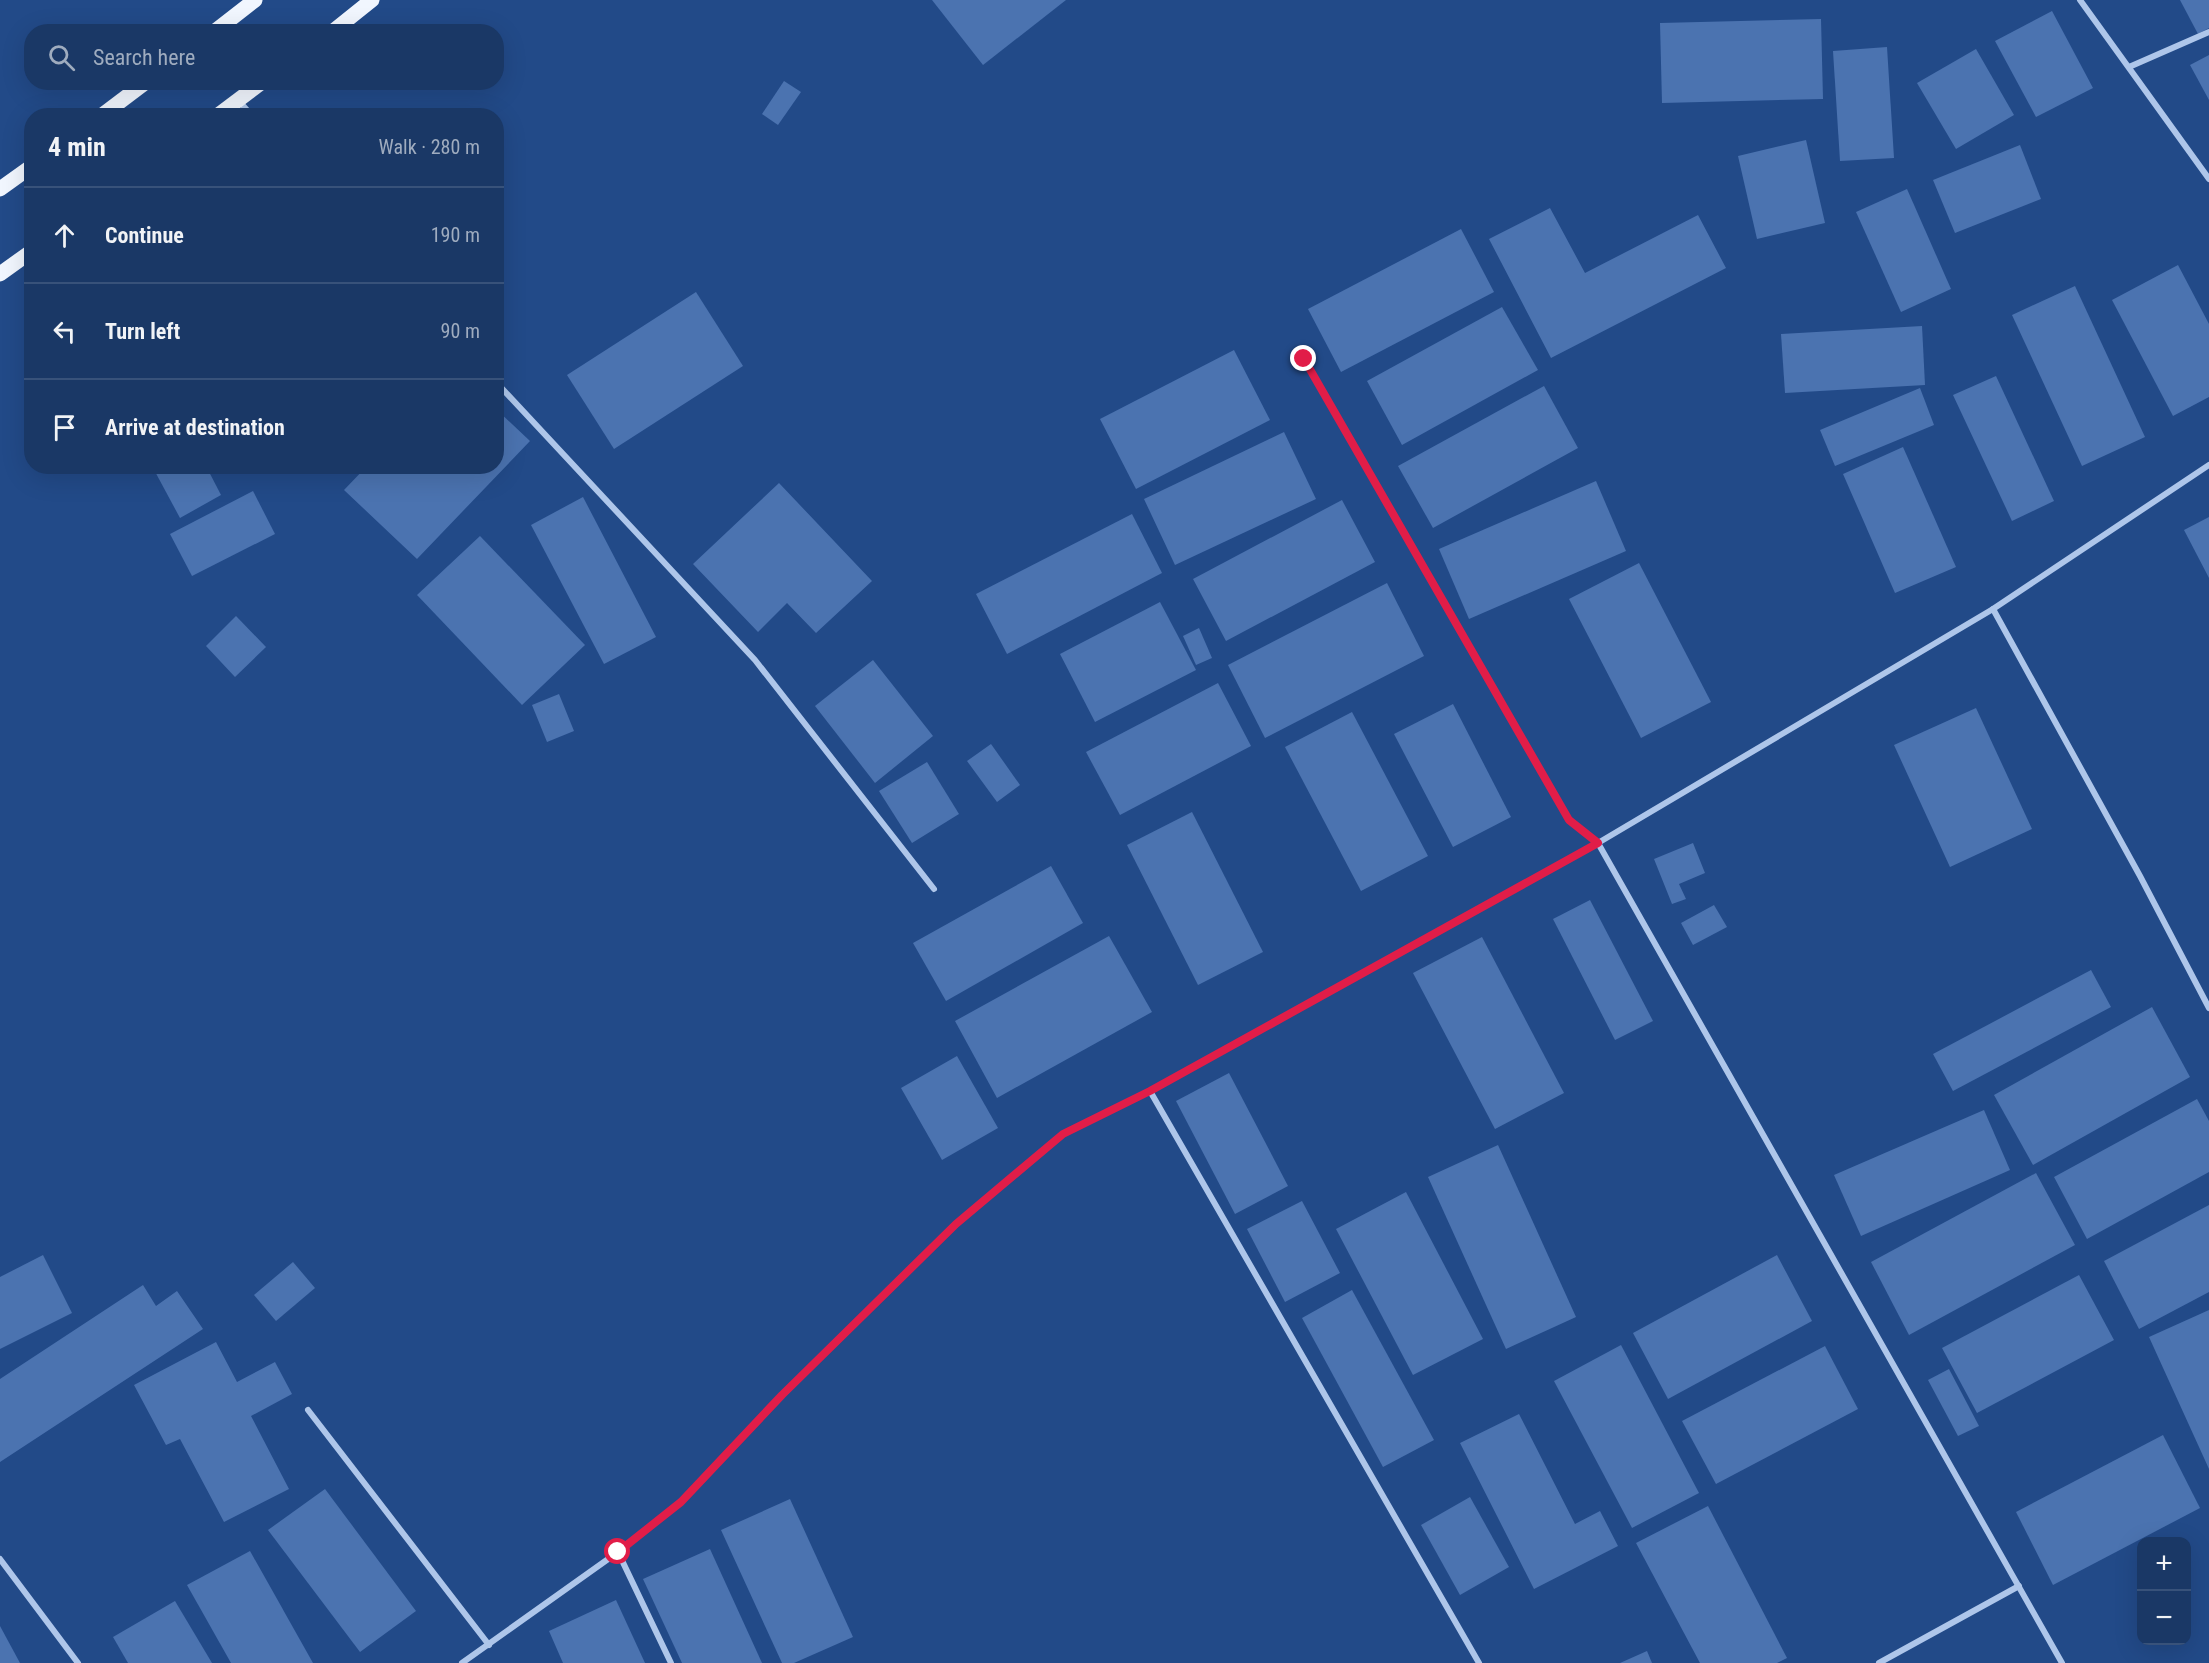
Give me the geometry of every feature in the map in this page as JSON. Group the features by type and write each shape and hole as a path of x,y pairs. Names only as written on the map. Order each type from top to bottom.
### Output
{"main road":[{"path":"224,24 255,0"},
{"path":"342,24 372,0"},
{"path":"112,108 135,90"},
{"path":"228,108 251,90"},
{"path":"0,189 24,172"},
{"path":"0,274 24,257"}],"street":[{"path":"2080,0 2209,179"},
{"path":"2129,67 2209,32"},
{"path":"238,100 245,108"},
{"path":"1304,359 1569,820 1598,843 2062,1663"},
{"path":"504,391 755,660 934,889"},
{"path":"462,1663 618,1552 681,1502 782,1395 956,1224 1063,1134 1150,1091 1598,843 1993,609 2209,465"},
{"path":"1993,609 2135,866 2209,1008"},
{"path":"1150,1091 1479,1663"},
{"path":"308,1410 489,1645"},
{"path":"618,1552 671,1663"},
{"path":"0,1559 78,1663"},
{"path":"1878,1663 2019,1586"}],"building":[{"path":"932,0 1066,0 983,65"},
{"path":"2180,0 2209,0 2209,28 2198,34"},
{"path":"2052,11 2093,88 2036,117 1995,41"},
{"path":"1821,19 1823,99 1662,103 1660,23"},
{"path":"1887,47 1894,158 1840,161 1833,51"},
{"path":"1976,49 2014,115 1956,149 1917,83"},
{"path":"2209,55 2209,100 2190,65"},
{"path":"784,81 801,92 778,125 762,114"},
{"path":"1806,140 1825,223 1757,239 1738,156"},
{"path":"2020,145 2041,199 1955,233 1933,180"},
{"path":"1907,189 1951,289 1901,312 1856,212"},
{"path":"1550,208 1585,273 1698,215 1726,268 1551,358 1489,239"},
{"path":"1461,229 1494,292 1341,372 1308,309"},
{"path":"2178,265 2209,324 2209,397 2173,416 2112,300"},
{"path":"2075,286 2145,437 2082,466 2012,315"},
{"path":"696,292 743,366 614,449 567,375"},
{"path":"1502,307 1538,370 1402,445 1367,381"},
{"path":"1922,326 1925,385 1785,393 1781,334"},
{"path":"1234,350 1270,420 1136,489 1100,419"},
{"path":"1996,376 2054,501 2012,521 1953,395"},
{"path":"1544,386 1578,448 1433,528 1398,466"},
{"path":"1920,388 1934,425 1835,466 1820,430"},
{"path":"504,417 530,441 504,468"},
{"path":"1284,432 1316,499 1175,565 1144,499"},
{"path":"1903,447 1956,567 1895,593 1843,474"},
{"path":"156,474 210,474 221,495 180,518"},
{"path":"359,474 498,474 417,559 344,490"},
{"path":"1596,481 1626,551 1469,619 1439,549"},
{"path":"779,483 872,581 816,633 787,603 758,632 693,564"},
{"path":"253,491 275,534 192,576 170,534"},
{"path":"583,497 656,637 604,664 531,525"},
{"path":"1342,500 1375,562 1226,641 1193,579"},
{"path":"1132,514 1162,573 1007,654 976,594"},
{"path":"2209,517 2209,578 2184,530"},
{"path":"480,536 585,645 522,705 417,595"},
{"path":"1639,563 1711,702 1641,738 1569,599"},
{"path":"1387,583 1424,656 1265,738 1228,665"},
{"path":"1160,602 1196,670 1095,722 1060,654"},
{"path":"236,616 266,647 235,677 206,646"},
{"path":"1199,628 1212,658 1196,665 1183,636"},
{"path":"873,660 933,736 875,783 815,706"},
{"path":"1218,683 1251,746 1120,815 1086,752"},
{"path":"559,694 574,731 547,742 532,705"},
{"path":"1453,704 1511,817 1453,847 1394,734"},
{"path":"1976,708 2032,829 1950,867 1894,745"},
{"path":"1352,712 1428,856 1361,891 1285,747"},
{"path":"991,744 1020,785 997,802 967,761"},
{"path":"927,762 959,814 912,843 879,791"},
{"path":"1192,812 1263,952 1198,985 1127,845"},
{"path":"1693,843 1705,873 1679,884 1686,899 1672,904 1654,859"},
{"path":"1051,866 1083,923 946,1001 913,943"},
{"path":"1590,900 1653,1021 1615,1040 1553,919"},
{"path":"1714,905 1727,927 1693,945 1681,923"},
{"path":"1109,936 1152,1012 997,1098 955,1021"},
{"path":"1482,937 1564,1093 1495,1129 1413,973"},
{"path":"2091,970 2111,1007 1953,1091 1933,1054"},
{"path":"2152,1007 2190,1077 2033,1165 1994,1095"},
{"path":"957,1056 998,1128 942,1160 901,1088"},
{"path":"1229,1073 1288,1186 1235,1214 1176,1101"},
{"path":"2197,1099 2209,1121 2209,1172 2087,1239 2054,1177"},
{"path":"1984,1110 2010,1170 1861,1236 1834,1175"},
{"path":"1498,1145 1576,1317 1506,1349 1428,1177"},
{"path":"2036,1173 2075,1245 1909,1335 1871,1262"},
{"path":"1406,1192 1483,1339 1413,1375 1336,1229"},
{"path":"1302,1201 1340,1273 1285,1302 1247,1229"},
{"path":"2209,1205 2209,1292 2139,1329 2104,1261"},
{"path":"43,1255 72,1313 0,1349 0,1277"},
{"path":"1777,1255 1812,1321 1668,1399 1633,1333"},
{"path":"293,1262 315,1288 276,1321 254,1295"},
{"path":"2079,1275 2114,1340 1977,1413 1942,1348"},
{"path":"143,1285 156,1306 177,1291 203,1329 0,1462 0,1379"},
{"path":"1352,1290 1434,1440 1383,1467 1302,1318"},
{"path":"2209,1310 2209,1469 2149,1337"},
{"path":"216,1342 237,1382 275,1362 292,1394 251,1416 289,1489 224,1522 180,1439 166,1445 134,1385"},
{"path":"1621,1345 1699,1493 1632,1528 1554,1381"},
{"path":"1825,1346 1858,1409 1716,1484 1682,1421"},
{"path":"1949,1369 1979,1426 1958,1436 1928,1380"},
{"path":"1519,1414 1575,1524 1600,1511 1618,1546 1534,1589 1460,1443"},
{"path":"2163,1435 2200,1508 2145,1537 2137,1537 2137,1541 2053,1585 2016,1512"},
{"path":"325,1489 416,1611 360,1652 268,1530"},
{"path":"1470,1497 1509,1567 1460,1595 1421,1525"},
{"path":"790,1499 853,1637 794,1663 782,1663 721,1530"},
{"path":"1708,1506 1787,1658 1777,1663 1700,1663 1636,1543"},
{"path":"710,1549 762,1663 682,1663 643,1579"},
{"path":"250,1551 313,1663 231,1663 187,1585"},
{"path":"616,1600 645,1663 563,1663 549,1631"},
{"path":"175,1601 212,1663 128,1663 113,1637"},
{"path":"0,1626 20,1663 0,1663"},
{"path":"1647,1651 1652,1663 1620,1663"}],"route":[{"path":"618,1552 681,1502 782,1395 956,1224 1063,1134 1150,1091 1598,843 1569,820 1304,359"}]}
